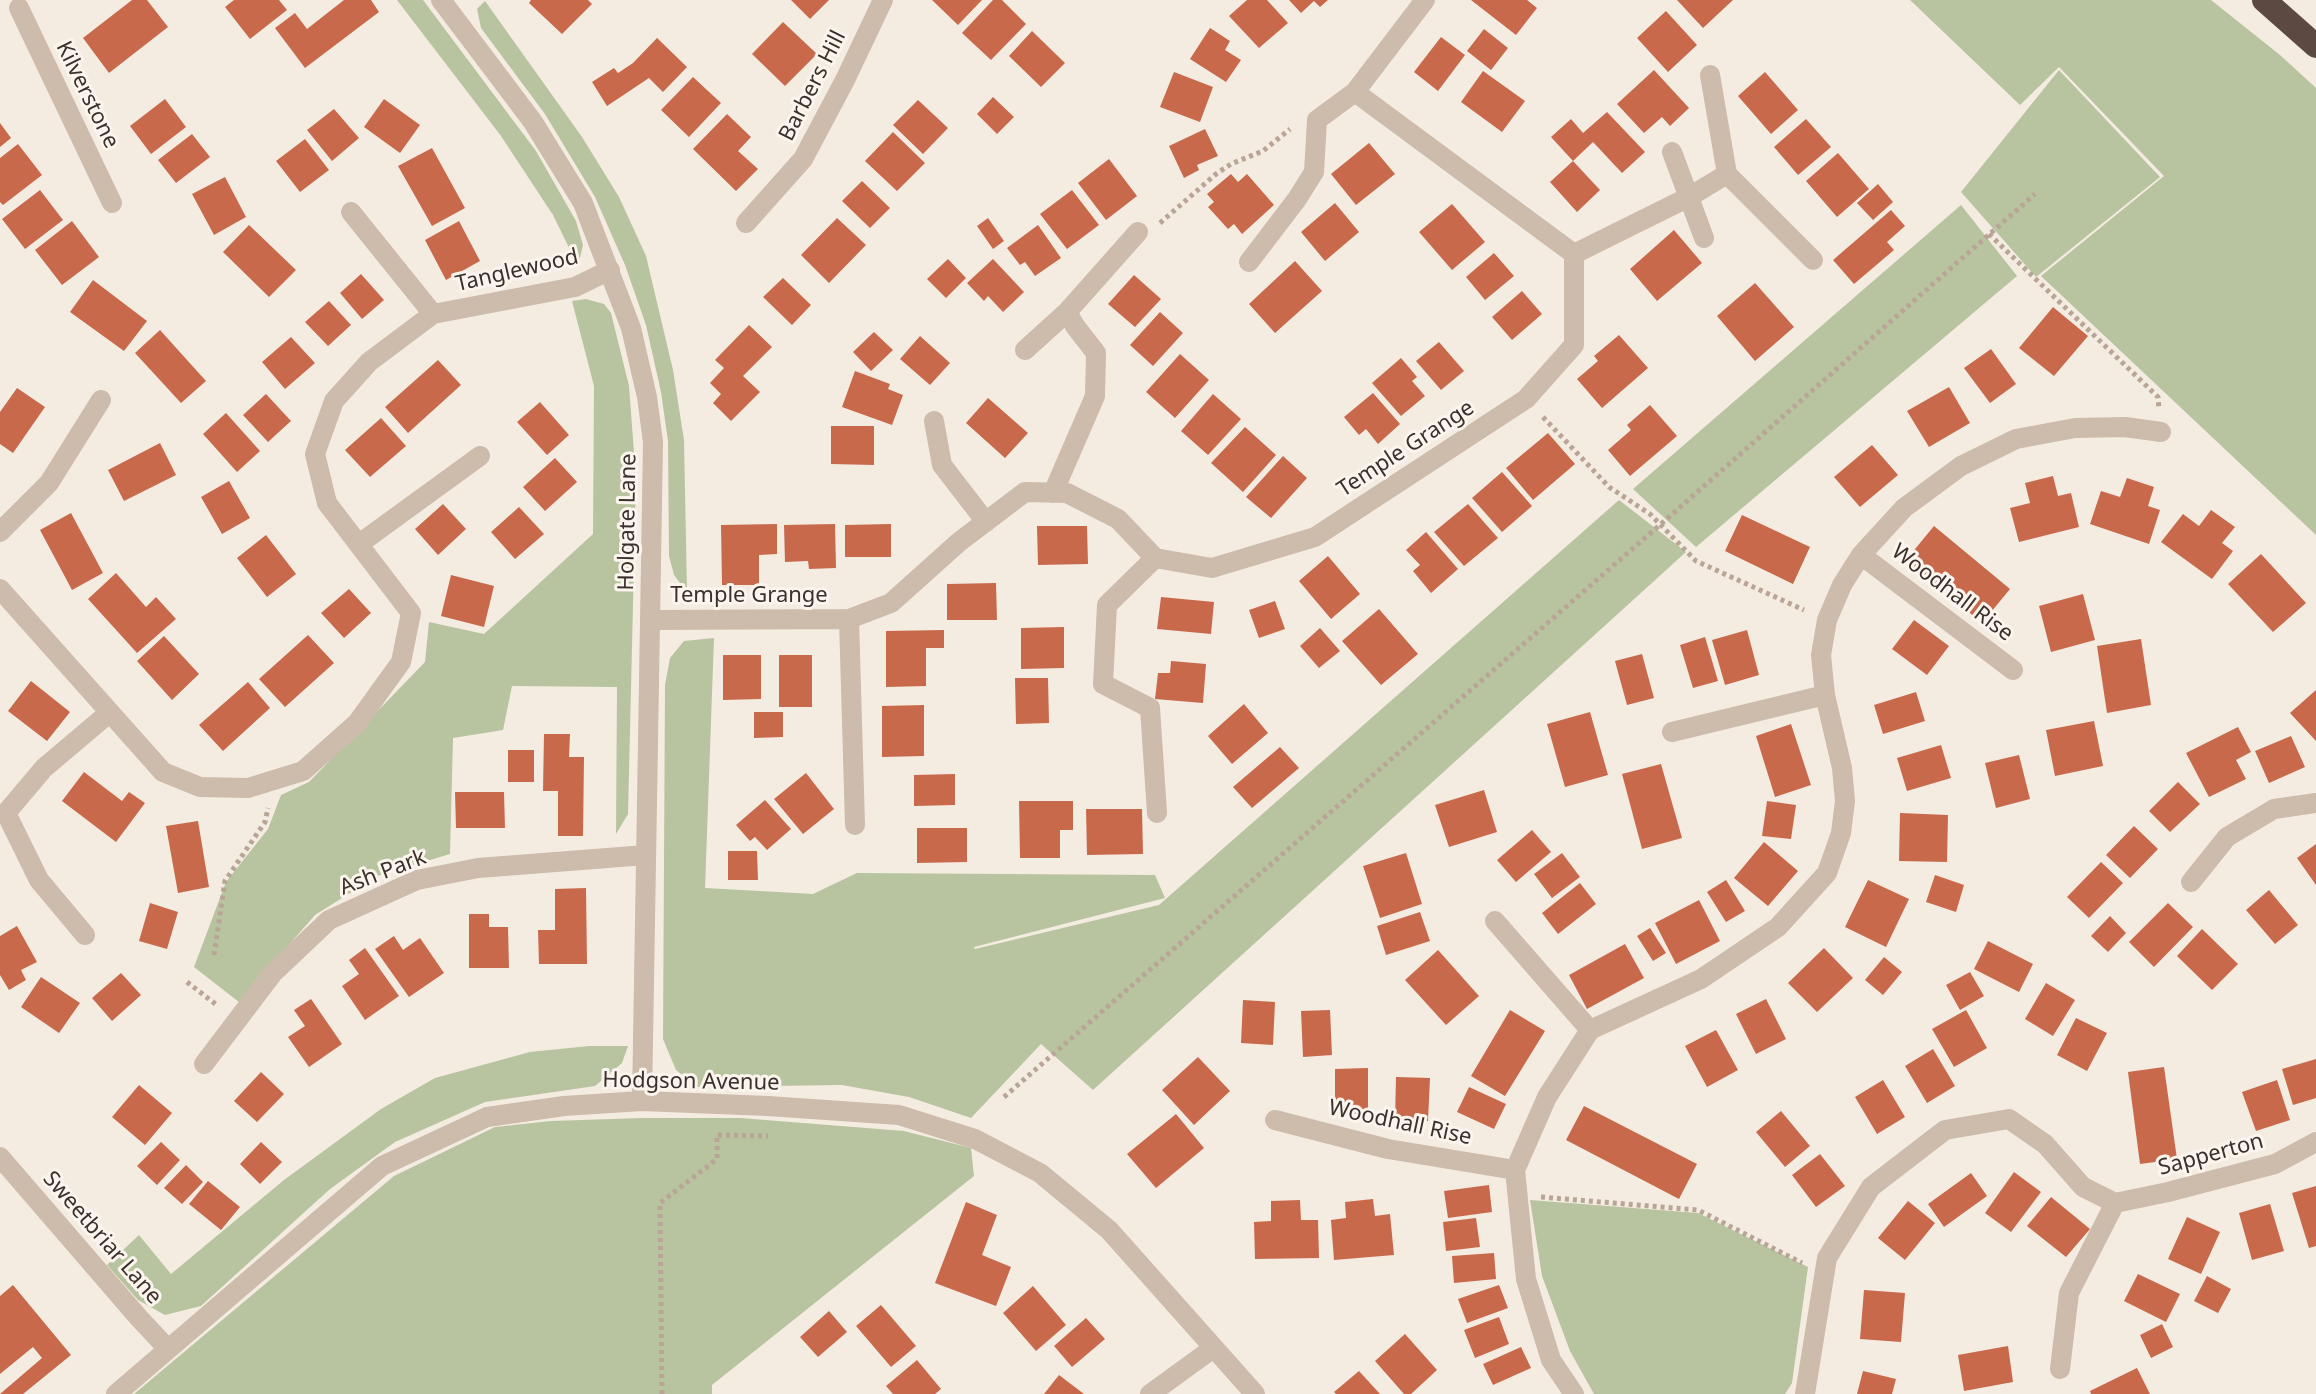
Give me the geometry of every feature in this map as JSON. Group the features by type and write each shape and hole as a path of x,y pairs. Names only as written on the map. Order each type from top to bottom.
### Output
{"highway":[{"path":"2264,0 2316,46"}],"street":[{"name":"Barbers Hill","path":"746,223 803,159 883,0"},
{"path":"1249,262 1314,172 1317,120 1355,92 1425,0"},
{"name":"Holgate Lane","path":"444,1 533,122 583,203 631,328 647,397 653,442 642,1101"},
{"name":"Kilverstone","path":"16,8 112,203"},
{"path":"1710,75 1727,174 1813,260"},
{"path":"1355,92 1574,254 1689,197 1727,174"},
{"path":"1672,152 1704,238"},
{"name":"Tanglewood","path":"351,212 433,314"},
{"path":"1025,350 1067,312 1138,232"},
{"name":"Temple Grange","path":"651,620 849,619 891,603 959,542 1025,492 1067,493 1118,519 1155,558 1212,568 1315,537 1526,399 1574,345 1574,254"},
{"name":"Tanglewood","path":"0,589 163,772 200,787 248,788 303,771 357,723 401,662 411,613 327,503 315,454 334,401 369,362 433,314 575,287 610,270"},
{"path":"1053,493 1095,396 1096,353 1067,312"},
{"path":"0,532 49,483 101,400"},
{"path":"934,421 942,465 986,522"},
{"name":"Woodhall Rise","path":"1590,1030 1701,979 1778,927 1827,873 1841,833 1845,801 1842,768 1825,695 1821,655 1827,620 1842,585 1861,555 1904,508 1961,466 2016,439 2075,428 2125,427 2161,432"},
{"path":"359,544 480,456"},
{"name":"Woodhall Rise","path":"1861,555 2013,670"},
{"path":"1155,558 1107,605 1103,684 1150,708 1157,813"},
{"name":"Temple Grange","path":"849,619 855,825"},
{"path":"1672,732 1825,695"},
{"path":"85,935 39,880 6,813 44,768 109,713"},
{"path":"2191,882 2227,837 2274,809 2316,803"},
{"name":"Ash Park","path":"204,1064 273,973 329,920 417,880 478,868 646,855"},
{"path":"1495,921 1590,1030 1547,1097 1515,1170 1526,1279 1551,1360 1574,1394"},
{"name":"Hodgson Avenue","path":"116,1394 382,1166 487,1117 564,1106 642,1101 899,1115 975,1139 1040,1173 1109,1230 1255,1394"},
{"path":"1805,1394 1827,1258 1871,1187 1945,1130 2009,1119 2045,1144 2083,1187 2115,1203 2069,1293 2060,1369"},
{"name":"Woodhall Rise","path":"1275,1120 1388,1149 1515,1170"},
{"name":"Sapperton","path":"2115,1203 2275,1164 2316,1142"},
{"name":"Sweetbriar Lane","path":"0,1157 168,1349"},
{"path":"1150,1394 1212,1349"}],"path":[{"path":"1138,232 1149,233 1216,174 1263,151 1299,121 1317,120"},
{"path":"1004,1097 2035,194"},
{"path":"1989,234 2158,397 2161,432"},
{"path":"1526,399 1609,487 1650,514 1696,561 1827,620"},
{"path":"214,955 225,881 265,822 275,780"},
{"path":"187,982 237,1021"},
{"path":"662,1394 660,1203 717,1159 717,1135 768,1136"},
{"path":"1516,1195 1698,1210 1825,1274"}],"green space":[{"path":"397,0 423,0 536,151 576,221 583,245 578,266 553,215 501,136"},
{"path":"1910,0 2211,0 2316,88 2316,535 2041,276 2164,176 2059,67 2020,105"},
{"path":"485,1 582,137 619,197 646,256 673,370 684,440 687,592 674,575 669,556 668,441 646,325 625,265 595,197 545,114 481,28 477,9"},
{"path":"2059,70 2160,177 2036,277 1961,192"},
{"path":"1961,205 2017,276 1696,547 1633,489"},
{"path":"586,299 604,304 611,313 629,386 636,479 628,814 616,834 617,687 512,686 503,730 453,738 450,854 377,876 315,915 239,1002 194,967 226,882 268,829 281,795 309,782 425,662 429,622 484,634 593,534 594,386 572,301"},
{"path":"1619,500 1686,552 1093,1090 1041,1044 971,1118 909,1097 842,1085 697,1087 676,1070 663,1039 665,685 670,658 684,641 714,638 705,888 813,894 857,873 1155,875 1165,898 975,949 1159,905"},
{"path":"628,1046 622,1063 595,1086 485,1102 395,1142 330,1189 201,1306 165,1315 138,1300 107,1265 139,1235 171,1274 284,1180 381,1109 435,1078 530,1052"},
{"path":"740,1118 904,1131 971,1148 974,1176 712,1385 712,1394 134,1394 394,1176 495,1127 551,1121"},
{"path":"1530,1200 1698,1213 1808,1267 1792,1383 1785,1394 1594,1394 1570,1351 1542,1276"}],"building":[{"path":"132,0 147,0 168,27 109,73 83,38"},
{"path":"234,0 279,0 287,10 250,39 225,7"},
{"path":"344,0 371,0 379,12 305,68 275,28 295,13 307,29"},
{"path":"531,0 588,0 592,4 562,34 529,3"},
{"path":"791,0 829,0 810,19"},
{"path":"932,0 982,0 958,25"},
{"path":"993,0 1002,0 1026,24 991,60 962,33"},
{"path":"1247,0 1267,0 1288,23 1259,48 1229,16"},
{"path":"1289,0 1328,0 1320,7 1314,1 1301,13"},
{"path":"1471,0 1527,0 1537,8 1516,35"},
{"path":"1677,0 1733,0 1703,28"},
{"path":"1666,11 1697,45 1668,72 1637,38"},
{"path":"783,22 817,54 785,86 752,54"},
{"path":"1210,28 1230,41 1225,50 1241,60 1226,82 1190,59"},
{"path":"1484,29 1508,48 1491,70 1467,51"},
{"path":"1032,31 1065,63 1041,87 1009,56"},
{"path":"1441,37 1465,55 1438,91 1414,72"},
{"path":"657,38 687,67 663,92 649,78 607,106 592,82 614,68 618,73 633,63"},
{"path":"1654,70 1689,108 1670,126 1662,117 1644,133 1617,104"},
{"path":"1483,71 1525,101 1502,132 1461,102"},
{"path":"1174,72 1213,87 1200,122 1160,107"},
{"path":"1765,72 1798,110 1771,134 1738,96"},
{"path":"693,77 721,103 689,137 661,110"},
{"path":"993,97 1014,117 997,134 977,114"},
{"path":"165,99 186,127 151,154 130,126"},
{"path":"384,99 420,125 400,153 364,127"},
{"path":"918,100 948,128 923,154 893,125"},
{"path":"334,109 359,138 332,161 307,130"},
{"path":"1607,112 1645,152 1622,173 1593,142 1573,161 1551,137 1571,119 1583,133"},
{"path":"727,114 751,137 738,151 758,169 736,191 693,149"},
{"path":"1806,119 1831,147 1798,175 1774,147"},
{"path":"0,123 11,138 0,147"},
{"path":"1205,129 1218,156 1197,165 1199,170 1184,178 1169,146"},
{"path":"893,132 925,163 897,191 865,161"},
{"path":"192,134 210,157 176,183 158,160"},
{"path":"305,139 329,170 300,192 276,161"},
{"path":"1369,143 1395,174 1356,205 1331,174"},
{"path":"18,144 42,175 3,205 0,202 0,158"},
{"path":"432,148 465,208 432,226 398,166"},
{"path":"1838,153 1869,189 1837,217 1806,181"},
{"path":"1109,159 1137,196 1106,220 1078,183"},
{"path":"1573,161 1600,190 1577,212 1550,182"},
{"path":"1231,174 1238,182 1247,174 1274,205 1242,234 1234,224 1228,229 1208,207 1214,202 1207,194"},
{"path":"225,177 246,217 214,235 192,194"},
{"path":"862,181 890,208 870,228 842,201"},
{"path":"1878,184 1893,202 1873,220 1857,203"},
{"path":"40,190 63,220 25,249 2,219"},
{"path":"1072,190 1099,225 1067,249 1040,214"},
{"path":"1335,203 1359,232 1325,261 1301,232"},
{"path":"1452,204 1485,242 1452,270 1419,232"},
{"path":"1891,210 1905,226 1887,242 1894,250 1854,284 1833,260"},
{"path":"837,218 866,245 829,283 801,255"},
{"path":"988,218 1004,241 993,249 977,226"},
{"path":"72,221 99,257 62,285 35,250"},
{"path":"459,221 480,261 446,280 425,240"},
{"path":"249,225 296,270 269,297 223,252"},
{"path":"1038,225 1061,258 1035,276 1025,262 1020,265 1007,248"},
{"path":"1674,230 1702,263 1657,301 1630,269"},
{"path":"1494,253 1514,276 1485,300 1466,277"},
{"path":"948,259 966,278 946,298 927,279"},
{"path":"993,259 1024,292 1003,312 988,296 984,301 967,283"},
{"path":"1295,261 1322,291 1275,333 1249,304"},
{"path":"361,274 384,300 362,319 340,293"},
{"path":"1134,275 1161,299 1135,327 1108,304"},
{"path":"783,278 811,305 792,325 763,297"},
{"path":"93,280 147,321 124,351 70,312"},
{"path":"1755,283 1794,327 1755,361 1717,316"},
{"path":"1522,291 1542,314 1512,340 1492,317"},
{"path":"329,301 351,325 328,346 305,322"},
{"path":"2053,307 2088,336 2054,376 2019,348"},
{"path":"1160,312 1183,333 1153,366 1130,345"},
{"path":"749,325 772,347 743,376 760,392 731,421 713,403 721,394 710,383 724,368 715,360"},
{"path":"160,330 206,381 181,403 135,353"},
{"path":"874,332 893,350 871,371 853,352"},
{"path":"1619,335 1648,368 1602,408 1577,379 1598,361 1594,356"},
{"path":"920,336 950,363 930,385 900,359"},
{"path":"291,337 315,363 285,389 262,362"},
{"path":"1439,342 1464,371 1441,390 1416,361"},
{"path":"1991,349 2016,384 1990,403 1964,368"},
{"path":"1180,354 1209,380 1175,418 1146,392"},
{"path":"1401,358 1417,377 1412,381 1425,396 1401,416 1372,383"},
{"path":"438,360 461,385 408,433 385,407"},
{"path":"855,371 890,384 888,389 903,395 892,425 842,407"},
{"path":"1949,387 1970,423 1929,447 1907,411"},
{"path":"17,388 45,407 13,453 0,444 0,412"},
{"path":"1373,393 1400,424 1378,444 1366,429 1359,435 1344,417"},
{"path":"266,394 291,421 268,442 243,415"},
{"path":"1213,394 1241,419 1208,455 1181,431"},
{"path":"988,398 1028,433 1005,458 966,423"},
{"path":"540,402 569,435 547,455 517,422"},
{"path":"1650,405 1677,436 1630,476 1608,450 1631,430 1627,425"},
{"path":"226,413 260,451 237,472 203,434"},
{"path":"381,418 406,446 370,477 345,450"},
{"path":"831,426 874,426 874,465 831,464"},
{"path":"1245,427 1276,455 1243,492 1211,463"},
{"path":"1548,433 1575,464 1533,500 1506,468"},
{"path":"160,443 176,475 124,501 108,470"},
{"path":"1872,445 1898,475 1860,507 1834,477"},
{"path":"1283,456 1307,478 1271,518 1246,497"},
{"path":"555,458 577,482 545,511 523,487"},
{"path":"1502,472 1532,506 1502,532 1472,498"},
{"path":"2053,476 2058,496 2071,493 2079,527 2019,542 2010,508 2030,503 2025,483"},
{"path":"2127,478 2154,487 2148,506 2160,510 2149,544 2090,524 2101,491 2120,497"},
{"path":"229,481 250,518 222,534 201,497"},
{"path":"443,504 466,529 438,555 415,529"},
{"path":"1468,504 1498,538 1464,566 1434,532"},
{"path":"519,507 544,534 515,559 491,532"},
{"path":"2211,510 2235,527 2222,543 2233,551 2212,579 2161,542 2183,514 2199,526"},
{"path":"71,513 103,573 72,590 40,530"},
{"path":"1742,515 1810,547 1793,584 1725,551"},
{"path":"777,524 777,554 759,555 759,585 722,585 721,525"},
{"path":"835,524 836,568 809,569 808,561 785,562 784,525"},
{"path":"891,524 891,557 845,557 845,525"},
{"path":"1037,526 1087,526 1088,564 1038,565"},
{"path":"1934,526 2010,589 1982,623 1906,560"},
{"path":"1426,532 1458,569 1431,593 1413,571 1420,565 1406,550"},
{"path":"266,535 296,574 267,597 237,558"},
{"path":"2261,554 2306,603 2273,632 2228,584"},
{"path":"1328,556 1360,594 1331,619 1299,581"},
{"path":"116,573 146,607 156,597 176,619 137,653 88,599"},
{"path":"451,575 494,586 484,627 441,616"},
{"path":"996,583 997,620 947,620 947,584"},
{"path":"349,589 371,613 344,638 321,613"},
{"path":"2083,594 2095,640 2051,652 2039,606"},
{"path":"1161,597 1214,602 1211,634 1157,629"},
{"path":"1275,601 1285,629 1259,638 1249,610"},
{"path":"1379,609 1418,654 1381,685 1342,641"},
{"path":"1914,620 1949,646 1927,675 1892,649"},
{"path":"1064,627 1064,668 1021,669 1021,628"},
{"path":"1320,628 1340,651 1319,668 1300,646"},
{"path":"944,630 944,648 926,648 926,686 886,687 886,631"},
{"path":"1747,630 1759,675 1725,685 1712,640"},
{"path":"308,635 334,663 285,707 259,679"},
{"path":"164,636 199,674 172,700 137,661"},
{"path":"1705,637 1718,681 1693,688 1680,645"},
{"path":"2141,639 2151,705 2107,713 2097,646"},
{"path":"1642,654 1654,698 1627,705 1615,661"},
{"path":"723,655 761,655 761,699 723,700"},
{"path":"779,655 812,655 812,707 779,707"},
{"path":"1171,661 1206,664 1203,703 1155,699 1158,673 1170,673"},
{"path":"1015,678 1048,678 1049,723 1016,724"},
{"path":"31,681 70,712 47,741 8,711"},
{"path":"248,682 270,708 223,751 199,725"},
{"path":"2316,690 2316,741 2290,713"},
{"path":"1916,692 1925,721 1883,734 1874,705"},
{"path":"1244,704 1268,733 1232,764 1208,736"},
{"path":"924,705 924,756 882,757 882,706"},
{"path":"754,712 783,712 783,737 754,738"},
{"path":"1590,712 1608,775 1565,787 1547,724"},
{"path":"2094,721 2103,766 2055,776 2046,730"},
{"path":"1791,724 1811,785 1775,797 1756,736"},
{"path":"2238,727 2251,752 2236,760 2246,779 2209,797 2186,753"},
{"path":"544,734 570,734 569,757 584,757 583,836 558,836 558,791 543,791"},
{"path":"2291,736 2305,767 2269,783 2255,751"},
{"path":"1941,745 1951,778 1907,791 1897,758"},
{"path":"1280,747 1299,768 1252,808 1233,787"},
{"path":"508,750 534,750 534,782 508,782"},
{"path":"2019,755 2030,799 1996,808 1985,763"},
{"path":"1661,764 1682,838 1642,849 1622,774"},
{"path":"84,772 122,801 129,792 145,803 116,842 62,801"},
{"path":"806,773 834,809 803,834 774,799"},
{"path":"955,774 955,805 914,806 914,775"},
{"path":"2178,782 2200,804 2170,832 2149,811"},
{"path":"1484,790 1497,832 1449,847 1435,805"},
{"path":"455,792 504,792 505,828 456,828"},
{"path":"765,800 791,829 767,850 755,837 750,841 736,825"},
{"path":"1019,801 1073,801 1073,830 1060,830 1060,858 1020,858"},
{"path":"1767,801 1796,805 1791,839 1762,836"},
{"path":"1086,809 1142,809 1143,854 1087,855"},
{"path":"1900,813 1948,815 1947,862 1899,861"},
{"path":"198,821 209,887 178,893 166,826"},
{"path":"2134,826 2158,849 2130,878 2106,855"},
{"path":"917,828 967,828 967,862 917,863"},
{"path":"1532,830 1551,852 1516,882 1497,860"},
{"path":"1764,842 1798,871 1768,906 1734,878"},
{"path":"2316,844 2316,885 2297,858"},
{"path":"728,851 757,851 758,880 728,880"},
{"path":"1406,853 1422,904 1380,918 1363,866"},
{"path":"1562,853 1580,877 1552,898 1534,874"},
{"path":"2101,862 2123,883 2089,918 2067,897"},
{"path":"1935,875 1964,885 1956,912 1926,902"},
{"path":"1726,880 1745,911 1726,922 1707,892"},
{"path":"1868,880 1909,899 1886,947 1845,927"},
{"path":"1580,883 1596,904 1558,934 1542,913"},
{"path":"586,888 587,964 539,964 538,930 555,930 555,889"},
{"path":"2269,890 2298,925 2275,944 2246,910"},
{"path":"1699,900 1720,941 1676,964 1655,923"},
{"path":"150,903 178,912 167,949 139,941"},
{"path":"2168,903 2193,927 2154,967 2129,942"},
{"path":"1420,912 1430,941 1386,955 1377,926"},
{"path":"469,914 489,914 489,927 508,927 509,968 469,968"},
{"path":"2110,916 2126,933 2108,952 2091,936"},
{"path":"17,926 37,962 21,970 26,980 9,990 0,975 0,936"},
{"path":"1650,928 1666,953 1653,961 1637,936"},
{"path":"2202,929 2238,964 2212,990 2177,956"},
{"path":"394,936 403,950 420,938 444,973 409,997 375,949"},
{"path":"1988,941 2033,964 2019,992 1974,969"},
{"path":"1625,944 1644,978 1587,1009 1569,975"},
{"path":"365,948 399,996 365,1020 342,986 359,974 349,960"},
{"path":"1824,948 1853,978 1817,1012 1788,983"},
{"path":"1438,950 1479,996 1446,1025 1405,980"},
{"path":"1884,957 1902,972 1883,995 1865,980"},
{"path":"1970,972 1984,996 1960,1010 1946,985"},
{"path":"121,973 141,995 112,1021 92,998"},
{"path":"41,977 80,1003 59,1033 21,1007"},
{"path":"2046,983 2075,1000 2053,1036 2025,1019"},
{"path":"311,999 342,1044 309,1067 288,1037 305,1026 294,1010"},
{"path":"1766,999 1786,1039 1756,1054 1736,1014"},
{"path":"1243,1000 1275,1002 1273,1045 1241,1043"},
{"path":"1330,1010 1332,1055 1303,1057 1301,1011"},
{"path":"1510,1010 1545,1031 1505,1096 1471,1076"},
{"path":"1966,1010 1987,1048 1954,1067 1932,1029"},
{"path":"2076,1018 2107,1033 2087,1071 2057,1055"},
{"path":"1716,1030 1738,1070 1707,1087 1685,1046"},
{"path":"1933,1049 1955,1086 1927,1103 1905,1066"},
{"path":"1198,1057 1230,1091 1194,1125 1162,1090"},
{"path":"2316,1059 2316,1098 2293,1105 2282,1069"},
{"path":"2164,1067 2177,1159 2140,1164 2128,1072"},
{"path":"1368,1068 1368,1114 1335,1114 1335,1069"},
{"path":"261,1072 284,1094 257,1122 234,1101"},
{"path":"1396,1077 1430,1078 1428,1121 1395,1121"},
{"path":"1883,1080 1905,1117 1877,1134 1855,1097"},
{"path":"2277,1080 2290,1120 2256,1131 2242,1092"},
{"path":"139,1085 172,1113 145,1145 112,1117"},
{"path":"1469,1087 1506,1104 1494,1129 1457,1112"},
{"path":"1584,1106 1697,1164 1679,1199 1566,1140"},
{"path":"1781,1111 1810,1146 1785,1167 1756,1132"},
{"path":"1176,1114 1204,1148 1156,1188 1127,1154"},
{"path":"161,1142 180,1160 157,1185 137,1166"},
{"path":"261,1142 282,1162 260,1184 240,1164"},
{"path":"1820,1154 1845,1186 1816,1207 1792,1175"},
{"path":"186,1165 203,1182 182,1204 164,1188"},
{"path":"2014,1172 2041,1192 2011,1232 1985,1213"},
{"path":"1971,1173 1987,1196 1944,1227 1928,1204"},
{"path":"208,1181 240,1207 221,1230 189,1204"},
{"path":"1489,1185 1492,1212 1448,1218 1444,1191"},
{"path":"2316,1186 2316,1246 2309,1248 2292,1193"},
{"path":"2051,1197 2090,1229 2066,1257 2027,1226"},
{"path":"1373,1199 1375,1216 1390,1214 1394,1255 1334,1260 1331,1220 1346,1218 1345,1202"},
{"path":"1300,1200 1301,1220 1318,1220 1319,1258 1255,1259 1254,1222 1271,1221 1271,1201"},
{"path":"1908,1201 1935,1223 1905,1260 1878,1238"},
{"path":"966,1202 997,1215 982,1255 1011,1267 996,1306 935,1283"},
{"path":"2270,1204 2284,1251 2252,1260 2239,1213"},
{"path":"2187,1217 2220,1232 2201,1274 2168,1259"},
{"path":"1476,1218 1480,1247 1446,1251 1443,1222"},
{"path":"1494,1253 1496,1279 1454,1283 1452,1256"},
{"path":"2138,1274 2180,1294 2166,1322 2124,1301"},
{"path":"2207,1276 2231,1289 2218,1313 2194,1301"},
{"path":"13,1285 71,1355 23,1394 0,1394 42,1358 33,1347 0,1374 0,1296"},
{"path":"1499,1285 1508,1308 1467,1323 1458,1299"},
{"path":"1033,1286 1066,1325 1036,1351 1003,1313"},
{"path":"1864,1290 1905,1293 1901,1342 1860,1339"},
{"path":"881,1305 916,1346 891,1367 856,1326"},
{"path":"829,1311 847,1332 818,1357 800,1337"},
{"path":"1499,1317 1509,1344 1475,1358 1464,1330"},
{"path":"1086,1318 1105,1339 1072,1367 1054,1346"},
{"path":"2162,1324 2173,1347 2151,1358 2140,1335"},
{"path":"1405,1334 1437,1370 1411,1394 1404,1394 1375,1361"},
{"path":"2008,1346 2013,1382 1964,1391 1958,1355"},
{"path":"1521,1347 1531,1368 1493,1385 1483,1364"},
{"path":"917,1360 941,1389 935,1394 893,1394 886,1386"},
{"path":"2137,1368 2150,1394 2091,1394 2090,1391"},
{"path":"1359,1371 1380,1394 1334,1392"},
{"path":"1863,1371 1896,1379 1892,1394 1857,1394"},
{"path":"1059,1375 1084,1394 1044,1394"}]}
